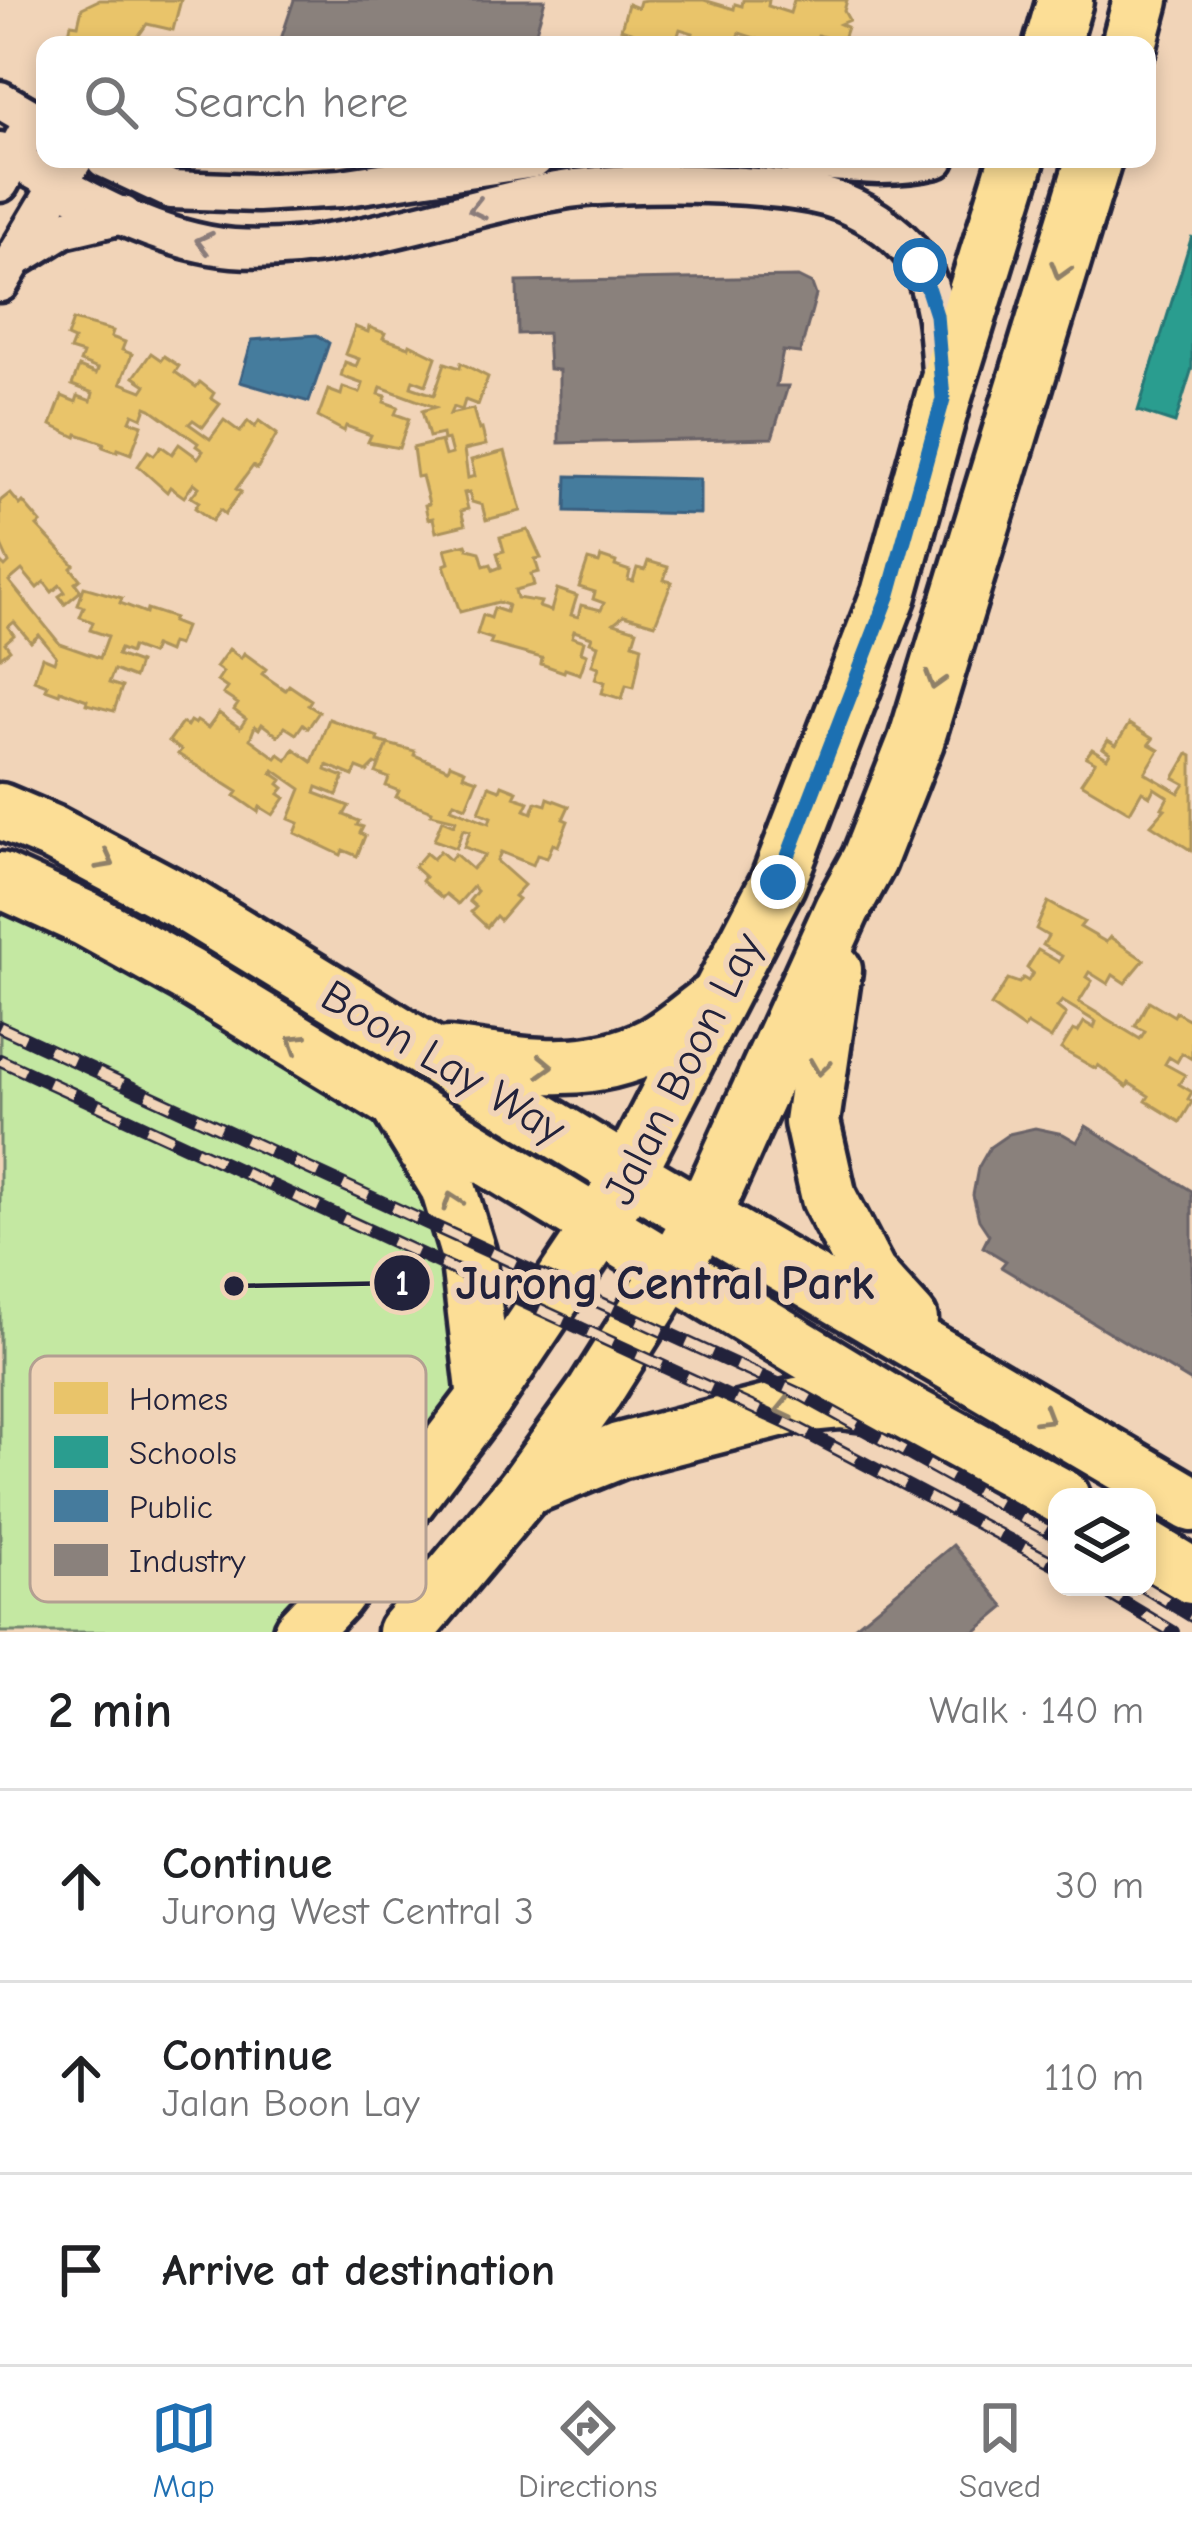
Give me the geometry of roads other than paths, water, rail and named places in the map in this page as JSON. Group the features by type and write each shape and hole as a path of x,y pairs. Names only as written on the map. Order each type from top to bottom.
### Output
{"main road":[{"path":"1055,36 1065,0"},
{"path":"1131,36 1141,0"},
{"name":"Jalan Boon Lay","path":"426,1476 485,1399 600,1227 778,882 889,594 1014,168"},
{"name":"Jalan Boon Lay","path":"405,1632 525,1489 595,1393 703,1216 842,909 869,860 916,741 1091,168"},
{"name":"Boon Lay Way","path":"0,811 184,903 629,1175 1192,1504"},
{"name":"Boon Lay Way","path":"0,880 86,919 187,975 899,1408 1048,1489"},
{"path":"842,909 812,1122 829,1198 868,1275 944,1357"},
{"path":"429,1052 538,1067 600,1065 654,1045 719,996"},
{"path":"396,1103 448,1187 469,1252 485,1399"},
{"path":"525,1489 619,1451 798,1405 840,1401 899,1408"},
{"path":"1156,1554 1192,1576"},
{"name":"Jalan Boon Lay","path":"301,1632 329,1602"}],"street":[{"path":"0,100 36,121"},
{"path":"4,164 36,127"},
{"path":"4,164 67,172 123,215 152,229 230,248 290,248 565,190 656,184 722,186 841,202 884,225 920,265 936,315 943,399"},
{"path":"124,168 171,190 257,193 341,188 474,168"},
{"path":"7,272 67,172"},
{"path":"7,272 63,230 123,215"}],"railway":[{"path":"0,1027 804,1396 1048,1531"},
{"path":"0,1060 799,1429 1048,1560"},
{"path":"1156,1594 1192,1616"},
{"path":"1113,1596 1173,1632"}],"place":[{"name":"Jurong Central Park","path":"234,1286"}]}
